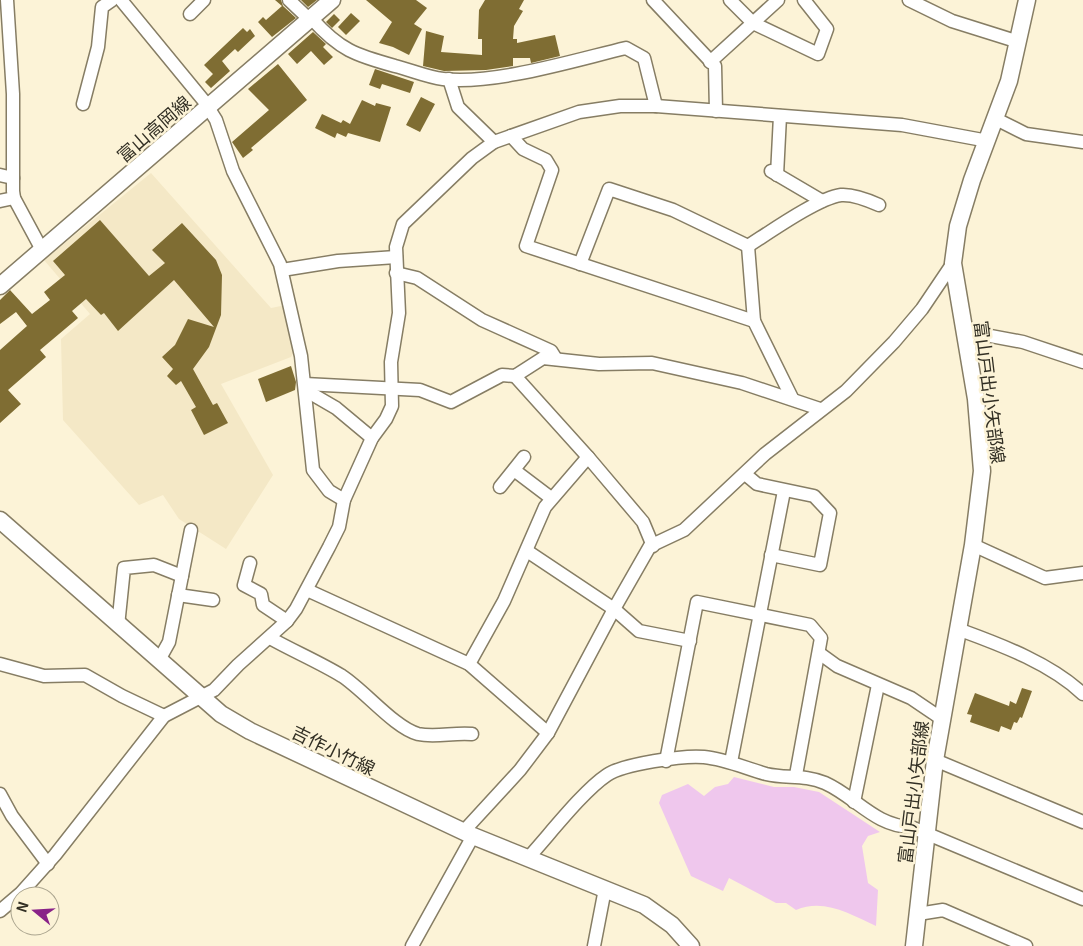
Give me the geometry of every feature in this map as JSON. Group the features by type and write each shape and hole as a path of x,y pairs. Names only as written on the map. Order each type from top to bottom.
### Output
{"main road":[{"name":"富山高岡線","path":"0,286 332,0"},
{"name":"富山戸出小矢部線","path":"914,946 925,833 935,760 972,545 982,471 977,407 953,264 958,226 1009,82 1027,0"},
{"name":"吉作小竹線","path":"0,520 118,626 222,714 250,731 468,834 529,857 653,911 672,925 692,946"}],"street":[{"path":"7,0 13,94 6,176 14,198 42,250"},
{"path":"82,104 98,47 102,8 112,0"},
{"path":"121,0 208,107 216,120 233,171 282,270 301,356 313,470 329,491 344,500"},
{"path":"190,14 204,0"},
{"path":"289,0 311,19 330,40 357,55 449,78 496,77 626,48 644,58 656,106"},
{"path":"653,0 715,66 716,111"},
{"path":"730,0 752,23 818,54 827,29 804,0"},
{"path":"710,62 778,0"},
{"path":"912,1 952,21 1019,42"},
{"path":"449,78 458,107 494,142"},
{"path":"0,91 13,94"},
{"path":"0,911 21,893 48,864 164,716 214,690 238,665 287,621 306,590 339,527 344,500 372,438 386,419 392,406 391,362 399,313 396,246 403,224 466,164 494,142 579,112 620,106 656,106 902,125 988,140"},
{"path":"780,116 774,173 822,201"},
{"path":"996,119 1026,134 1083,142"},
{"path":"511,136 523,149 546,160 552,170 526,246 754,321"},
{"path":"580,264 609,189 673,210 748,246"},
{"path":"748,246 822,201 842,195 859,197 879,205"},
{"path":"0,201 14,198"},
{"path":"748,246 754,321 792,398"},
{"path":"282,270 338,261 396,257"},
{"path":"412,946 468,834 548,733 650,546 684,530 765,454 820,409 846,391 894,342 922,309 953,264"},
{"path":"396,272 417,278 482,320 551,351 556,359"},
{"path":"964,331 1023,342 1083,362"},
{"path":"305,387 393,387 420,390 451,402 502,376 515,376 543,358 599,364 652,363 742,384 792,398 820,409"},
{"path":"515,376 588,456 642,522 653,546"},
{"path":"305,387 336,408 372,438"},
{"path":"469,664 504,601 551,498 588,456"},
{"path":"500,487 524,457"},
{"path":"514,470 551,498"},
{"path":"745,474 757,484 814,496 830,513 820,565 771,555"},
{"path":"731,762 784,491"},
{"path":"158,660 169,642 191,530"},
{"path":"972,545 1045,578 1083,573"},
{"path":"527,551 614,609 639,631 690,641"},
{"path":"250,563 244,585 261,594 263,605 287,621"},
{"path":"118,626 124,568 154,565 182,576"},
{"path":"306,590 469,664 548,733"},
{"path":"178,595 213,600"},
{"path":"666,760 698,602 810,625 821,638 796,775"},
{"path":"963,631 988,640 1044,666 1083,694"},
{"path":"270,638 341,676 370,697 402,727 419,734 457,732 472,734"},
{"path":"819,653 837,666 911,698 942,719"},
{"path":"0,664 44,676 85,675 122,696 164,716"},
{"path":"854,802 878,685"},
{"path":"529,857 591,789 609,774 666,760 702,757 731,762 739,767 773,776 796,775 826,783 887,823 911,827 1083,899"},
{"path":"935,760 1083,822"},
{"path":"0,794 12,816 48,864"},
{"path":"594,946 605,889"},
{"path":"918,914 943,910 1026,946"}],"shaded area":[{"path":"151,173 271,308 286,305 294,352 291,357 221,384 273,475 226,549 179,519 163,495 139,505 63,420 61,339 90,314 44,260"},
{"path":"734,777 774,787 794,787 819,792 880,832 868,836 862,846 868,883 878,890 876,926 847,912 827,907 806,907 796,910 786,903 776,903 729,878 723,891 691,876 659,803 662,795 688,784 704,796 715,787 728,784"}],"building":[{"path":"275,0 281,0 283,6 296,18 272,37 258,22 263,17 266,20 282,6"},
{"path":"301,0 317,0 308,7"},
{"path":"366,0 416,0 427,8 414,24 422,29 409,55 379,43 392,22"},
{"path":"485,0 524,0 519,9 523,11 514,26 513,39 517,39 517,43 555,35 560,56 531,63 530,58 513,58 513,66 486,70 444,71 423,66 426,31 444,36 441,52 482,55 482,39 478,39 479,10"},
{"path":"351,13 360,21 346,35 338,27"},
{"path":"334,14 340,20 332,28 326,22"},
{"path":"243,28 247,32 250,29 255,36 238,52 235,49 222,61 230,71 211,88 205,82 213,74 204,65"},
{"path":"313,32 326,44 323,47 333,57 324,65 311,51 297,64 288,54"},
{"path":"278,64 307,100 251,148 253,150 243,158 232,142 269,110 248,89"},
{"path":"375,69 414,82 410,93 382,84 380,89 369,85"},
{"path":"421,97 435,104 420,132 406,125"},
{"path":"362,100 375,106 376,103 391,107 380,142 348,133 346,137 337,133 335,138 315,128 322,114 341,123 343,120 350,124"},
{"path":"100,220 149,276 165,263 152,250 182,223 216,260 222,275 221,315 209,347 193,369 213,405 217,403 228,423 204,435 191,410 196,407 181,381 176,385 167,376 173,369 162,357 175,345 188,319 214,327 174,280 118,331 104,313 101,315 86,299 72,311 78,318 40,350 46,357 8,390 21,404 0,423 0,350 27,326 16,312 0,324 0,300 10,290 32,314 50,300 44,292 65,275 53,261"},
{"path":"291,366 296,382 295,390 266,402 258,379"},
{"path":"1022,688 1032,691 1022,718 1020,717 1017,723 1014,722 1011,730 1001,726 999,732 970,722 972,715 967,714 975,693 1009,706 1010,701 1016,704"}]}
